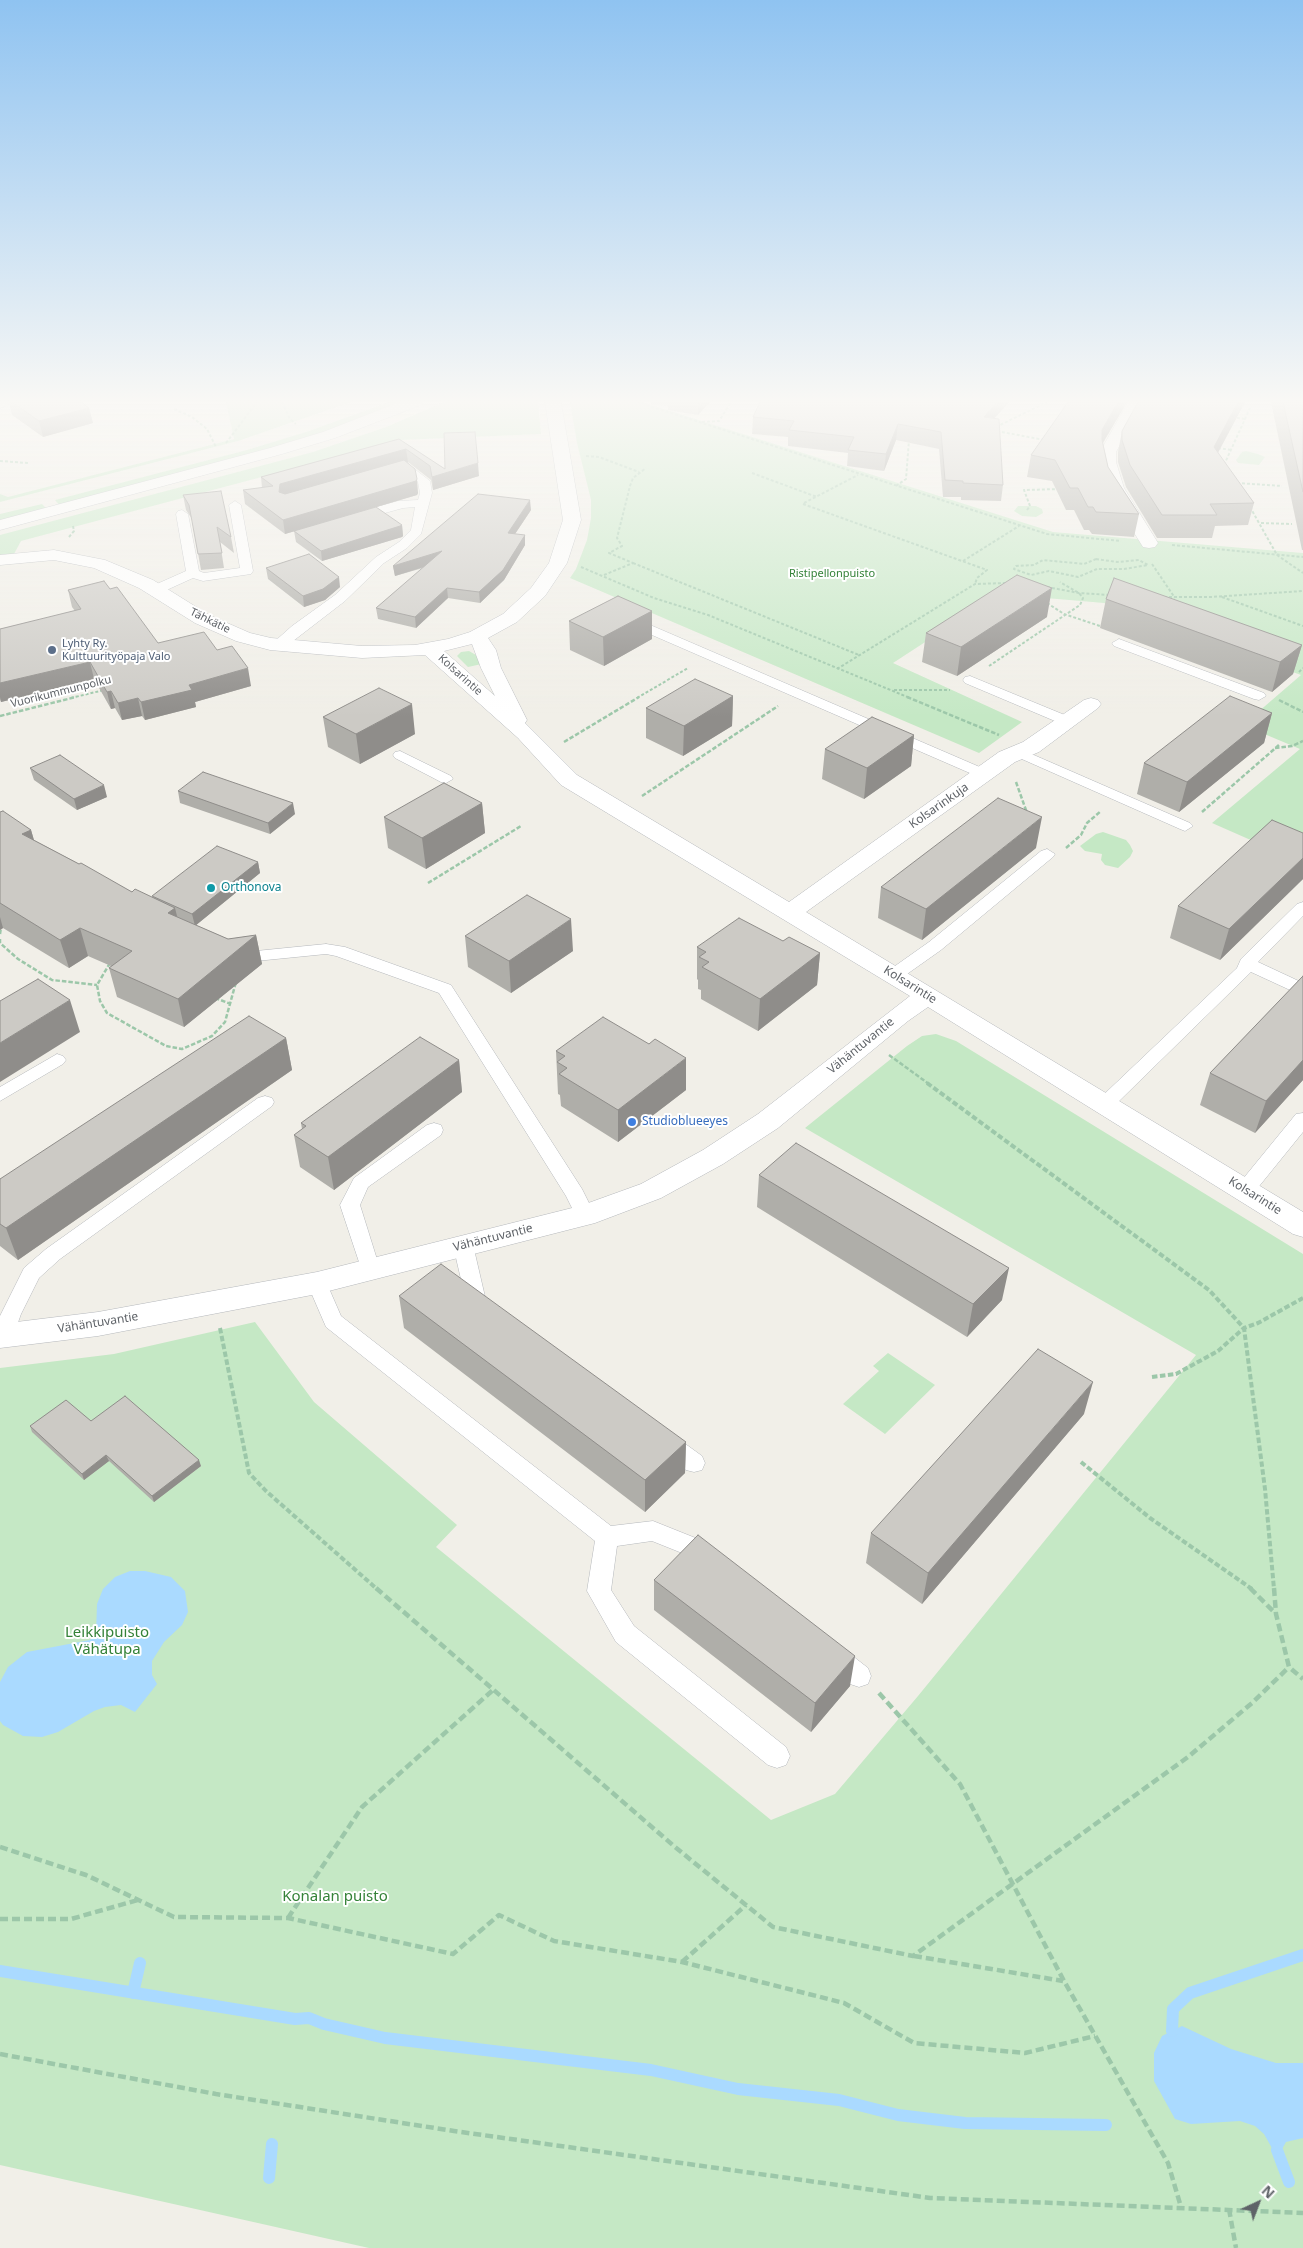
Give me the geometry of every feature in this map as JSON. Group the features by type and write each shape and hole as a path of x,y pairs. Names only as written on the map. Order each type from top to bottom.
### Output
{"street":[{"path":"0,512 20,507"},
{"path":"0,525 67,507"},
{"name":"Kolsarintie","path":"431,650 477,636 510,618 528,604 558,562 572,520 570,507"},
{"path":"1127,507 1149,543"},
{"name":"Tähkätie","path":"0,560 54,555 80,559 122,574 156,590 202,619 243,637 279,645 362,652 431,650"},
{"name":"Kolsarintie","path":"477,636 486,650 491,668 525,734"},
{"name":"Kolsarintie","path":"431,650 525,734 569,780 894,975 1303,1226"},
{"name":"Kolsarinkuja","path":"789,913 984,774 1091,704"},
{"name":"Vähäntuvantie","path":"2,1336 98,1324 317,1283 585,1215 651,1191 713,1157 768,1121 927,996"}],"lane":[{"path":"156,590 193,573 203,577 247,571 235,507"},
{"path":"346,520 392,507"},
{"path":"279,645 297,629 340,598 380,560 403,545 417,530 421,507"},
{"path":"182,514 193,573"},
{"path":"634,622 984,774"},
{"path":"1119,643 1259,696"},
{"path":"970,680 1066,721"},
{"path":"1019,752 1185,826"},
{"path":"400,755 446,780"},
{"path":"894,975 935,946 1047,854"},
{"path":"1105,1104 1244,970 1247,963 1303,907"},
{"path":"217,943 236,952 256,956 326,949 339,950 445,988 519,1104 585,1215"},
{"path":"1247,963 1303,990"},
{"path":"0,1095 57,1060"},
{"path":"2,1336 31,1273 53,1254 265,1102"},
{"path":"1245,1190 1303,1118"},
{"path":"370,1269 350,1205 361,1183 434,1130"},
{"path":"463,1245 477,1305 502,1323"},
{"path":"317,1283 332,1321 607,1537 653,1530 695,1548 726,1573"},
{"path":"646,1428 694,1463"},
{"path":"607,1537 599,1591 625,1634 777,1756"},
{"path":"812,1640 859,1676"}],"path":[{"path":"625,507 617,538 622,546 609,553 860,655"},
{"path":"811,507 987,570 977,578 975,584"},
{"path":"962,507 1052,535 1303,557"},
{"path":"1241,508 1251,508 1277,555 1303,573"},
{"path":"1261,523 1292,524"},
{"path":"962,562 1019,525"},
{"path":"1149,543 1145,556 1175,597"},
{"path":"1101,559 1118,562 1139,560 1148,565 1124,569 1096,569 1078,577 1049,571 1030,576 1014,569 1016,566 1022,565 1034,565 1048,560 1064,564 1084,564 1101,559"},
{"path":"558,562 592,570 654,598 708,615 890,690 1019,752 1034,835 1047,854 1062,852 1081,835 1087,823 1119,796"},
{"path":"604,576 633,563"},
{"path":"890,690 948,691 970,680 1064,614 1080,605 1083,598 1079,593 1060,582"},
{"path":"837,669 975,584 1008,584"},
{"path":"1045,587 1079,593 1117,596"},
{"path":"1156,597 1219,596 1303,591"},
{"path":"1219,596 1303,626"},
{"path":"1169,600 1175,597"},
{"path":"1041,600 1064,614 1115,633 1119,643"},
{"path":"562,743 710,655"},
{"path":"1299,672 1303,668"},
{"name":"Vuorikummunpolku","path":"0,716 113,688"},
{"path":"636,800 797,693"},
{"path":"1275,748 1292,746 1303,741"},
{"path":"1185,826 1279,745"},
{"path":"428,883 521,826"},
{"path":"0,934 0,928 5,919"},
{"path":"0,939 0,944 18,960 52,980 97,985"},
{"path":"113,957 97,985 100,1001 107,1013 166,1046 182,1049 212,1036 225,1022 238,975 236,952"},
{"path":"207,994 231,1004"},
{"path":"868,1041 1112,1216 1209,1290 1244,1328 1266,1489 1276,1614 1289,1667 1303,1679"},
{"path":"1152,1377 1176,1374 1218,1351 1244,1328 1258,1323 1303,1298"},
{"path":"220,1329 249,1473"},
{"path":"1081,1462 1150,1518 1254,1590 1276,1614"},
{"path":"859,1676 890,1703 960,1784 1064,1981 1168,2163 1182,2207"},
{"path":"288,1918 362,1808 493,1690"},
{"path":"0,1847 86,1875 174,1916 288,1918 454,1954 499,1915 554,1941 682,1962 844,2003 914,2043 1025,2053 1096,2036"},
{"path":"0,1919 71,1919 138,1900"},
{"path":"682,1962 746,1905"},
{"path":"913,1956 1064,1981"},
{"path":"0,2054 216,2094 454,2131 930,2198 1303,2213"},
{"path":"1228,2210 1236,2248"}],"green space":[{"path":"30,507 45,507 47,509 0,521 0,514"},
{"path":"106,507 149,507 21,541 14,554 0,555 0,535"},
{"name":"Ristipellonpuisto","path":"591,507 974,507 1053,532 1303,553 1303,863 1212,823 1300,749 1243,725 1301,675 1104,603 999,594 893,663 1022,722 979,753 570,578 576,569 587,540"},
{"path":"1017,507 1038,507 1042,509 1043,513 1036,517 1022,516 1014,511"},
{"path":"469,651 476,655 482,664 468,667 457,656 461,652"},
{"path":"1103,832 1126,840 1133,851 1130,857 1118,868 1105,865 1101,860 1102,854 1085,851 1080,846 1096,834"},
{"name":"Konalan puisto","path":"936,1034 956,1041 1303,1254 1303,2248 369,2248 0,2165 0,1368 114,1354 255,1322 314,1402 457,1525 436,1547 771,1820 835,1794 918,1696 1196,1355 805,1128 907,1046 922,1036"},
{"path":"888,1353 935,1385 885,1434 843,1404 879,1371 873,1366"}],"water":[{"path":"130,1571 145,1571 171,1577 185,1591 188,1612 182,1625 164,1642 152,1661 152,1675 157,1684 135,1712 121,1705 105,1707 94,1711 58,1732 42,1737 23,1736 3,1725 0,1721 0,1682 8,1667 27,1652 90,1640 96,1634 97,1604 103,1589 115,1577"},
{"path":"1182,2026 1231,2049 1276,2063 1303,2063 1303,2138 1286,2142 1281,2151 1273,2150 1264,2134 1255,2126 1240,2121 1191,2124 1175,2119 1154,2081 1154,2053 1162,2036"}],"building":[{"path":"189,507 224,507 231,537 217,527 222,553 198,554"},
{"path":"266,507 328,507 283,520"},
{"path":"376,507 402,525 321,551 294,531"},
{"path":"463,507 525,507 508,533 525,535 503,570 479,592 447,588 415,617 376,608 442,551 393,566"},
{"path":"1088,507 1134,507 1139,514 1096,512 1093,507"},
{"path":"1157,507 1212,507 1217,515 1162,515"},
{"path":"309,554 339,577 323,589 303,596 266,568"},
{"path":"1017,575 1052,588 961,647 926,633"},
{"path":"1114,578 1302,645 1280,662 1106,599"},
{"path":"104,581 110,589 117,587 158,643 204,632 217,650 232,646 248,668 189,685 192,690 141,702 138,698 118,703 111,691 107,692 90,662 0,683 0,629 81,609 68,590"},
{"path":"618,596 652,611 603,637 569,621"},
{"path":"695,679 733,696 684,726 646,708"},
{"path":"379,688 412,704 356,734 323,717"},
{"path":"1230,696 1272,713 1187,782 1144,763"},
{"path":"872,717 914,735 867,768 825,749"},
{"path":"60,755 104,785 74,799 30,768"},
{"path":"203,772 293,803 268,823 178,791"},
{"path":"444,783 482,803 422,838 384,817"},
{"path":"998,798 1042,817 926,909 881,887"},
{"path":"3,811 31,830 22,834 79,864 81,863 132,892 135,889 175,908 168,913 228,939 256,935 178,999 109,968 132,951 80,928 60,940 0,903 0,812"},
{"path":"1272,820 1303,833 1303,858 1229,929 1178,906"},
{"name":"Orthonova","path":"217,846 258,862 192,914 152,896"},
{"path":"527,895 571,919 509,961 465,936"},
{"path":"739,918 783,941 789,937 820,953 760,999 702,967 709,962 699,957 706,952 697,947"},
{"path":"1303,976 1303,1060 1266,1101 1210,1073"},
{"path":"38,979 70,1000 0,1043 0,1001"},
{"path":"249,1016 286,1038 6,1228 0,1224 0,1179"},
{"path":"603,1017 649,1044 655,1039 686,1058 618,1110 559,1074 567,1068 557,1062 565,1056 556,1051"},
{"path":"420,1037 459,1060 328,1157 294,1135 306,1126 301,1123"},
{"path":"796,1143 1009,1268 973,1304 759,1175"},
{"path":"441,1264 686,1442 645,1480 399,1296"},
{"path":"1038,1349 1093,1382 928,1573 871,1533"},
{"path":"125,1396 199,1460 152,1496 106,1455 82,1474 30,1426 66,1400 91,1421"},
{"path":"698,1535 855,1656 815,1703 654,1580"}],"waterway":[{"path":"1172,2031 1173,2009 1190,1993 1303,1955"},
{"path":"133,1993 140,1963"},
{"path":"0,1971 133,1993"},
{"path":"133,1993 295,2019 309,2018 324,2024 385,2038 651,2070 738,2089 839,2100 898,2115 965,2123 1106,2125"},
{"path":"269,2178 272,2144"},
{"path":"1277,2150 1289,2182"}],"place":[{"name":"Lyhty Ry. Kulttuurityöpaja Valo","path":"52,650"},
{"name":"Orthonova","path":"211,888"},
{"name":"Studioblueeyes","path":"632,1122"}],"park label":[{"name":"Leikkipuisto Vähätupa","path":"107,1642"}]}
